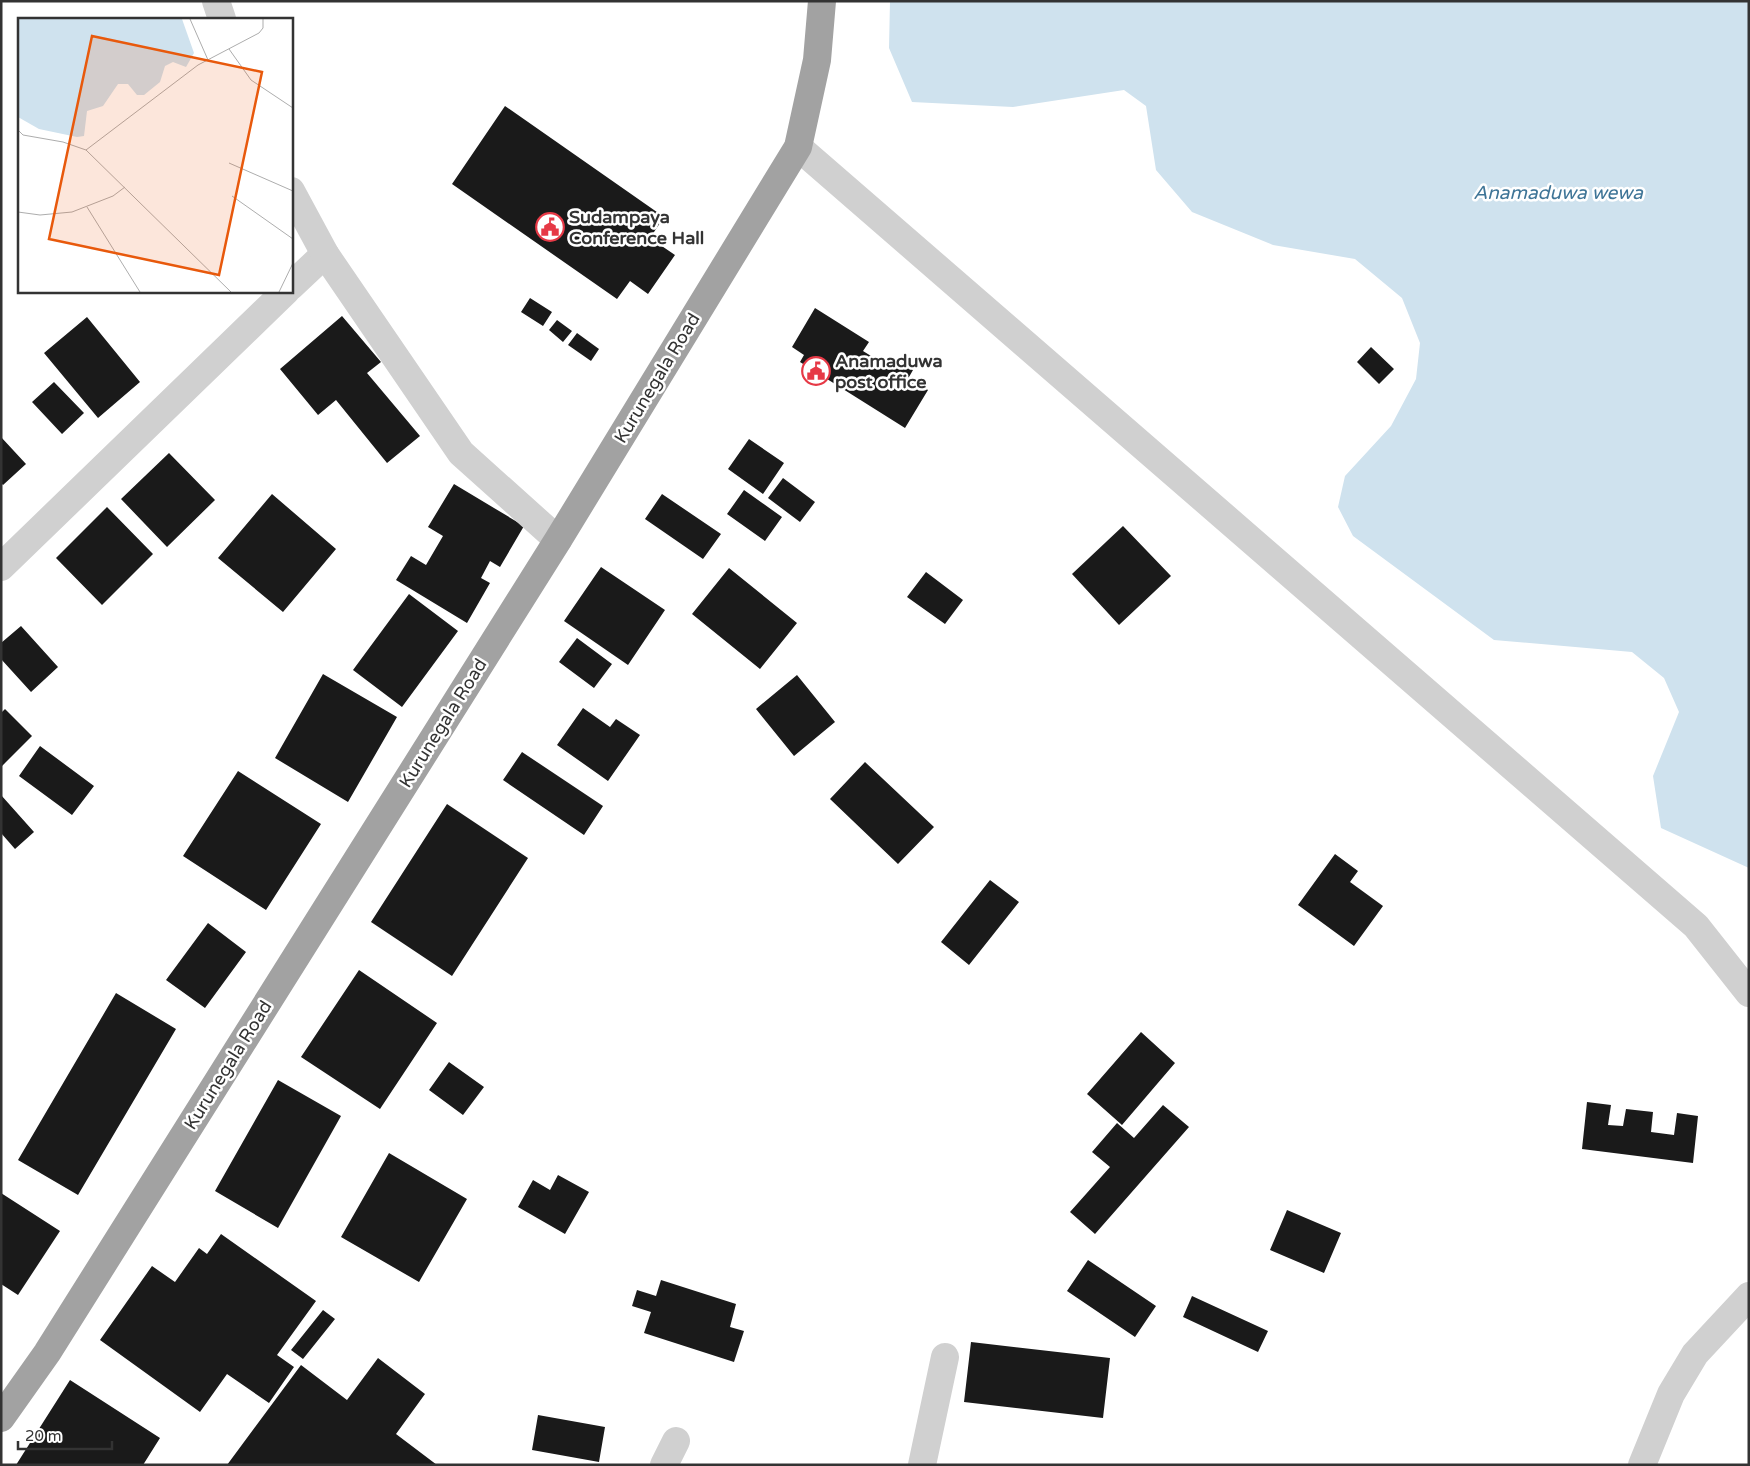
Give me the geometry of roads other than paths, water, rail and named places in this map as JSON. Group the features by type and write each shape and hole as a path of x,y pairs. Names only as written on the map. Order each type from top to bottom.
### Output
{"highway":[{"name":"Kurunegala Road","path":"1,1418 52,1344 558,540 798,147 817,60 822,1"}],"street":[{"path":"216,1 222,18"},
{"path":"798,147 1696,926 1749,993"},
{"path":"292,193 325,254 461,453 558,540"},
{"path":"292,285 325,254"},
{"path":"1,567 285,292"},
{"path":"1642,1465 1671,1394 1695,1354 1749,1296"},
{"path":"922,1465 945,1357"},
{"path":"664,1465 676,1441"}],"water":[{"name":"Anamaduwa wewa","path":"890,1 1749,1 1749,868 1661,828 1653,776 1679,712 1664,678 1632,652 1494,640 1353,536 1338,507 1345,476 1391,426 1416,379 1420,343 1402,298 1355,259 1273,245 1192,212 1156,170 1146,106 1124,90 1013,107 912,102 889,48"}],"place":[{"name":"Sudampaya Conference Hall","path":"550,227"},
{"name":"Anamaduwa post office","path":"816,371"}]}
